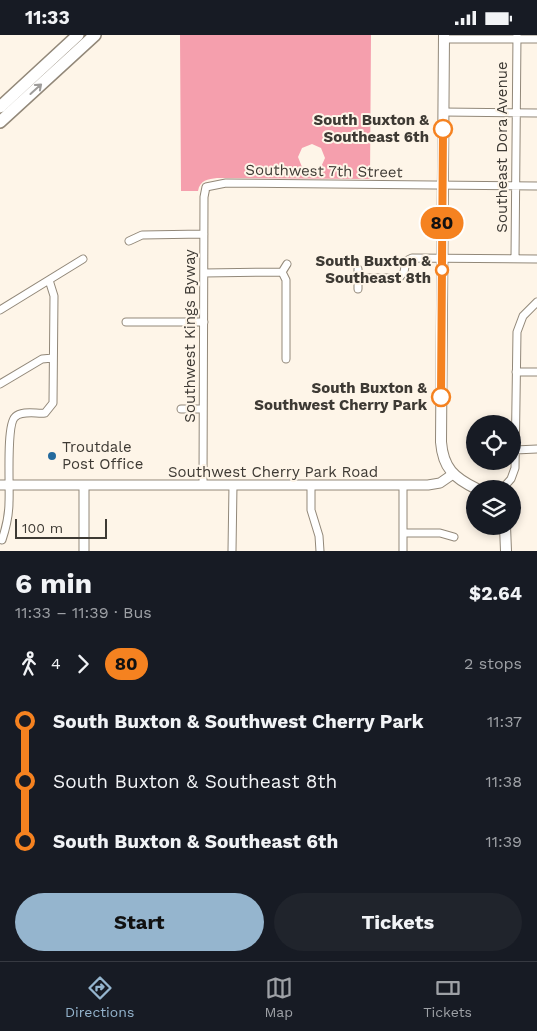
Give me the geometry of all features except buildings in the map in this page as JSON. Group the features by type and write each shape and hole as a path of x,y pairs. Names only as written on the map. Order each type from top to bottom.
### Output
{"main road":[{"path":"0,107 78,35"},
{"path":"0,122 95,35"},
{"path":"444,37 441,442 443,457 449,470 466,484"},
{"path":"505,535 506,551"}],"street":[{"path":"444,37 517,37 537,39"},
{"name":"Southeast Dora Avenue","path":"515,259 517,37"},
{"path":"443,112 537,113"},
{"name":"Southwest 7th Street","path":"206,187 226,183 537,186"},
{"name":"Southwest Kings Byway","path":"203,485 204,191 206,187"},
{"path":"129,241 142,235 204,234"},
{"path":"0,310 83,259"},
{"path":"358,278 396,279 402,276 405,263 409,259 537,259"},
{"path":"282,272 286,264"},
{"path":"358,269 358,289"},
{"path":"204,273 282,272"},
{"path":"282,272 286,281 286,359"},
{"path":"2,541 8,511 5,485 10,444 10,425 15,416 24,413 46,413 52,406 54,296 49,280"},
{"path":"515,415 516,341 519,325 523,316 537,302"},
{"path":"126,322 204,322"},
{"path":"0,385 42,359 53,358"},
{"path":"516,372 537,372"},
{"path":"181,409 203,409"},
{"path":"0,444 10,444"},
{"path":"521,450 537,449"},
{"name":"Southwest Cherry Park Road","path":"5,485 435,485 453,474"},
{"path":"84,485 84,551"},
{"path":"232,551 233,485"},
{"path":"311,485 311,510 319,536 320,551"},
{"path":"403,485 403,551"},
{"path":"403,533 440,533 454,537"}],"shaded area":[{"path":"180,35 371,35 370,179 217,178 203,182 198,191 181,191","holes":["312,144 321,148 325,158 321,167 312,171 302,167 298,157 302,148"]}],"bus line":[{"name":"80","path":"441,397 443,129"}],"place":[{"name":"South Buxton & Southeast 6th","path":"443,129"},
{"name":"South Buxton & Southeast 8th","path":"442,270"},
{"name":"South Buxton & Southwest Cherry Park","path":"441,397"},
{"name":"Troutdale Post Office","path":"52,456"}]}
